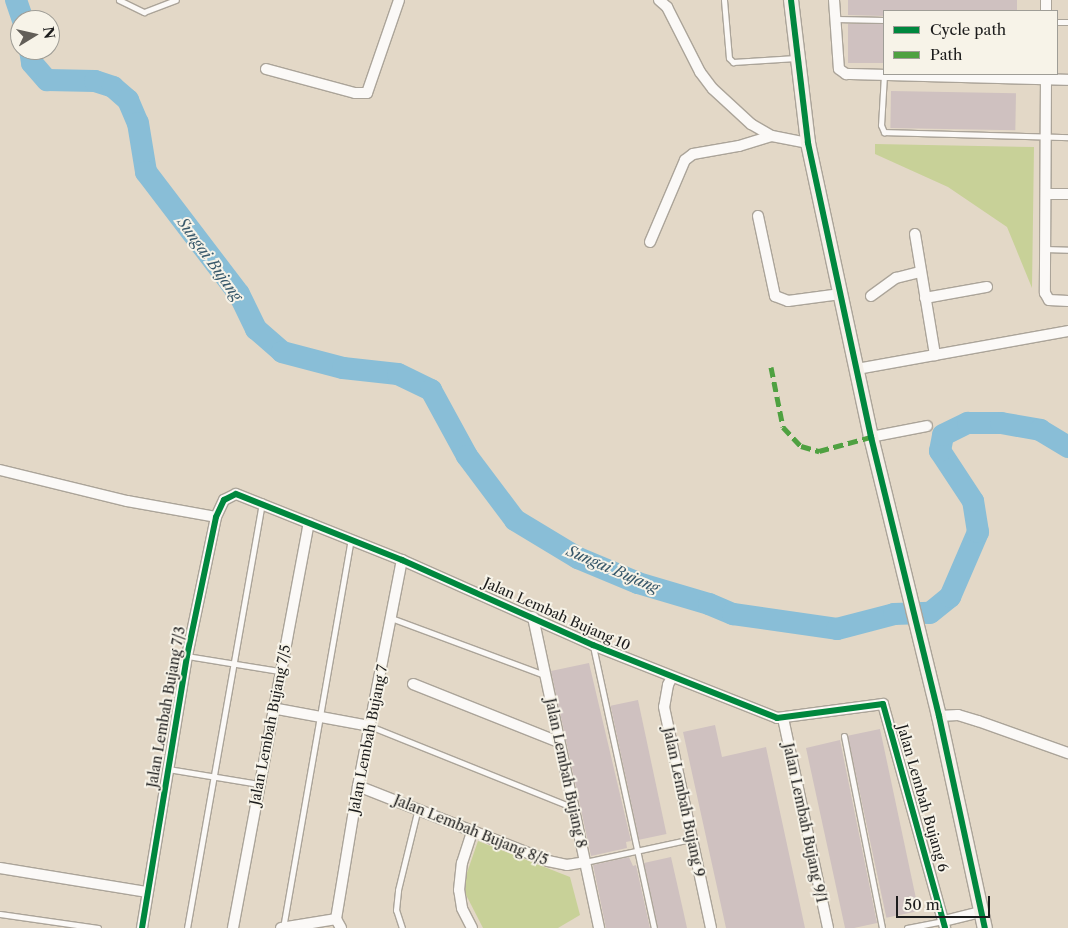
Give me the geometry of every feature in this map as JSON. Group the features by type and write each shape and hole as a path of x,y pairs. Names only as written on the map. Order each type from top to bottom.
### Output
{"street":[{"path":"266,69 355,94 367,92 399,0"},
{"path":"659,0 667,7 700,72 713,89 751,124 772,136 808,143"},
{"path":"791,0 808,143 870,438 909,590 985,928"},
{"path":"834,0 839,65 842,73 883,75"},
{"path":"884,75 1046,77 1068,80"},
{"path":"1046,77 1046,296 1053,301 1068,301"},
{"path":"650,242 689,156 772,136"},
{"path":"1046,194 1068,194"},
{"path":"758,216 775,296 788,301 841,294"},
{"path":"914,234 935,355"},
{"path":"871,296 896,278 920,272"},
{"path":"925,298 987,287"},
{"path":"857,369 1068,331"},
{"path":"870,438 927,426"},
{"path":"0,470 127,501 216,518"},
{"name":"Jalan Lembah Bujang 10","path":"229,496 243,495 262,502 402,560 593,645 783,718 883,704"},
{"name":"Jalan Lembah Bujang 7/3","path":"142,928 146,892 187,656 216,518 220,504 229,496"},
{"name":"Jalan Lembah Bujang 7/5","path":"233,928 272,708 310,523"},
{"name":"Jalan Lembah Bujang 7","path":"282,928 339,923 358,786 402,560"},
{"name":"Jalan Lembah Bujang 8","path":"533,617 599,928"},
{"name":"Jalan Lembah Bujang 9","path":"672,676 668,685 664,707 711,928"},
{"path":"413,684 559,742"},
{"name":"Jalan Lembah Bujang 6","path":"883,704 944,924"},
{"path":"272,708 370,726"},
{"path":"938,716 958,715 978,720 1068,753"},
{"name":"Jalan Lembah Bujang 9/1","path":"783,718 828,928"},
{"name":"Jalan Lembah Bujang 8/5","path":"358,786 418,808 472,833 560,864 585,862"},
{"path":"472,833 462,863 459,890 462,908 472,928"},
{"path":"0,868 146,892"},
{"path":"944,924 981,912"}],"lane":[{"path":"119,0 144,12 176,0"},
{"path":"724,0 731,60 739,64 797,58"},
{"path":"836,19 883,20"},
{"path":"884,75 881,125 884,132 1068,137"},
{"path":"1045,249 1068,250"},
{"path":"187,928 262,502"},
{"path":"282,928 318,715 351,540"},
{"path":"391,618 545,675"},
{"path":"593,645 654,928"},
{"path":"187,656 280,671"},
{"path":"370,726 573,807"},
{"path":"844,736 882,928"},
{"path":"168,769 259,784"},
{"path":"402,928 396,910 398,890 418,808"},
{"path":"585,862 691,838"},
{"path":"0,914 98,928"},
{"path":"907,928 944,924"}],"green space":[{"path":"875,144 1034,147 1032,288 1007,227 948,187 875,154"},
{"path":"478,841 570,877 580,915 558,928 483,928 462,887"}],"building":[{"path":"848,0 1017,0 1017,10 883,10 883,16 848,15"},
{"path":"848,24 883,24 883,63 848,63"},
{"path":"891,91 1016,93 1015,130 890,128"},
{"path":"589,663 631,841 626,842 627,848 591,856 551,671"},
{"path":"638,700 666,834 639,840 611,706"},
{"path":"715,725 722,757 766,747 805,928 726,928 683,732"},
{"path":"880,729 919,911 886,918 848,736"},
{"path":"840,740 877,923 854,928 845,928 806,748"},
{"path":"629,857 633,866 636,865 650,928 606,928 593,865"},
{"path":"671,857 687,928 658,928 644,863"}],"waterway":[{"name":"Sungai Bujang","path":"16,0 20,10"},
{"name":"Sungai Bujang","path":"32,60 47,80 95,81 113,87 128,100 138,123 146,172 239,294 256,329 282,352 343,368 398,374 431,390 467,456 515,520 578,558 638,583 709,604 733,614 837,629 894,614 930,613 950,597 978,532 973,501 940,451 943,435 968,423 1001,423 1040,430 1068,447"}],"marked path":[{"path":"771,367 783,427 801,446 819,451 871,437"}],"cycle path":[{"path":"791,0 808,143 871,437 939,716 985,928"},
{"path":"142,928 187,656 216,517 224,500 236,494 402,560 593,645 777,718 883,704 945,928"}]}
